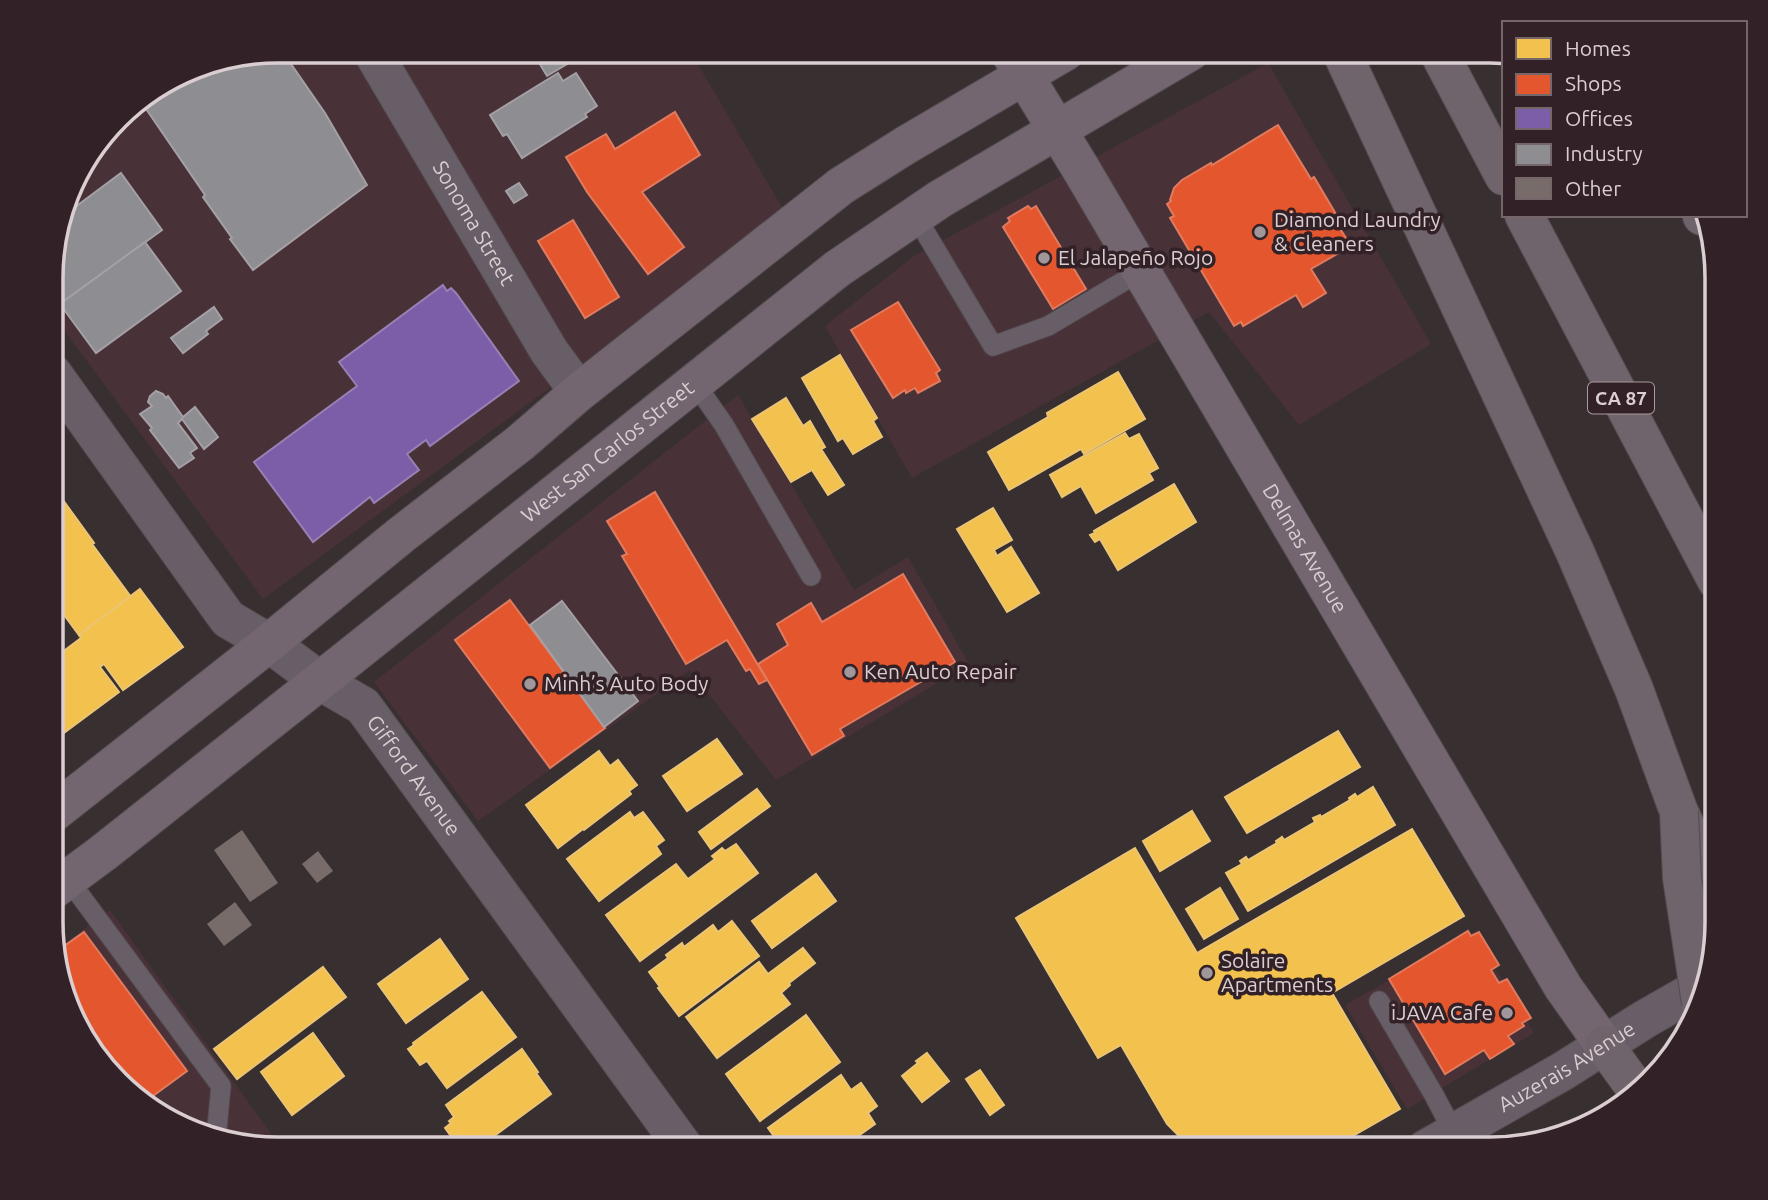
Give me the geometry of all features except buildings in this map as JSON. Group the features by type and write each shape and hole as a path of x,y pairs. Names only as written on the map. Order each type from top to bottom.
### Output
{"highway":[{"path":"1347,63 1575,552 1634,689 1679,812 1705,867"},
{"path":"1444,63 1502,172"},
{"name":"CA 87","path":"1525,217 1705,558"},
{"path":"1679,812 1682,878 1697,978"},
{"path":"1604,1045 1633,1083"}],"main road":[{"name":"West San Carlos Street","path":"63,882 320,681 837,269 940,199 1171,63"},
{"path":"63,805 841,186 906,145 1017,64"},
{"name":"Delmas Avenue","path":"1017,64 1563,987 1604,1045"}],"street":[{"name":"Sonoma Street","path":"379,63 549,351 579,392"},
{"name":"Gifford Avenue","path":"63,388 228,619 269,643 320,681 363,706 676,1137"},
{"name":"Auzerais Avenue","path":"1447,1137 1694,991"}],"lane":[{"path":"915,215 993,346 1048,327 1140,271"},
{"path":"694,382 724,425 811,576"},
{"path":"63,888 221,1086 217,1128"},
{"path":"1379,1001 1434,1094 1439,1137"}],"shaded area":[{"path":"697,63 786,214 263,599 63,329 63,278 70,222 92,170 116,136 136,116 170,92 209,74 250,65"},
{"path":"1268,63 1431,344 1299,425 1209,312 912,478 825,326 914,256"},
{"path":"738,395 854,590 908,557 969,664 776,780 690,670 478,821 374,682"},
{"path":"110,910 273,1137 222,1130 196,1121 158,1101 136,1084 107,1053 92,1030 70,978 65,944"},
{"path":"1474,932 1534,1033 1407,1109 1345,1005"}],"place":[{"name":"Diamond Laundry & Cleaners","path":"1260,232"},
{"name":"El Jalapeño Rojo","path":"1044,258"},
{"name":"Ken Auto Repair","path":"850,672"},
{"name":"Minh’s Auto Body","path":"530,684"},
{"name":"Solaire Apartments","path":"1207,973"},
{"name":"iJAVA Cafe","path":"1507,1013"}]}
